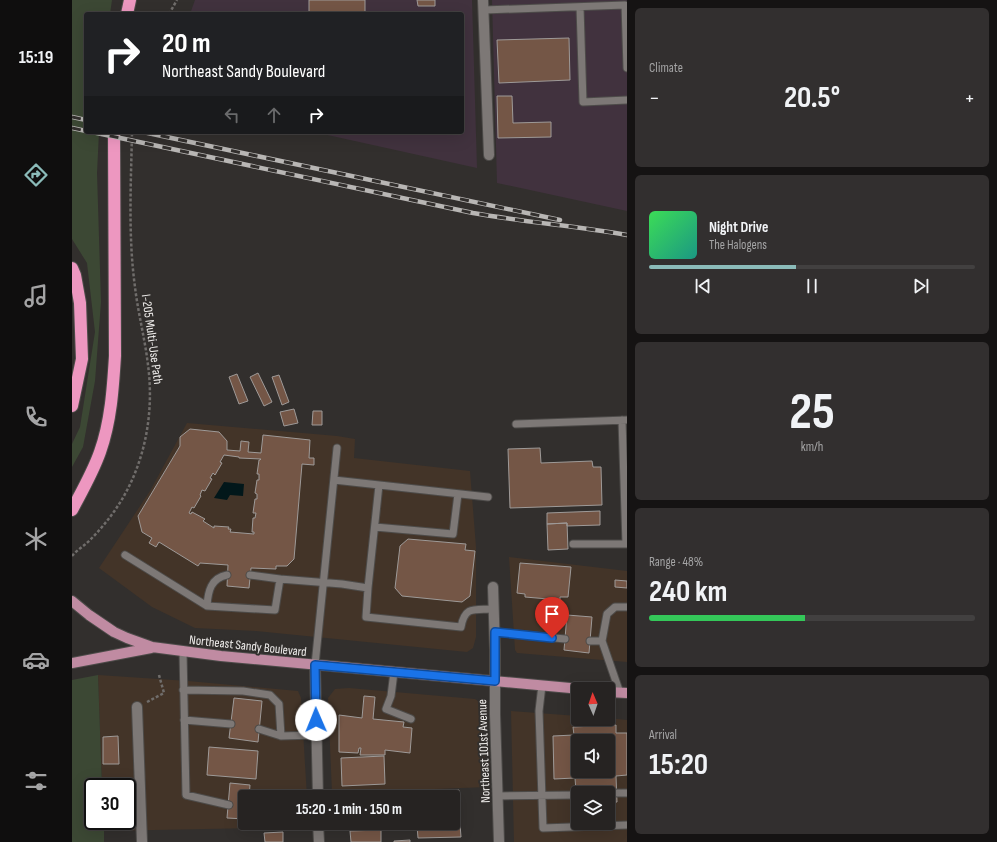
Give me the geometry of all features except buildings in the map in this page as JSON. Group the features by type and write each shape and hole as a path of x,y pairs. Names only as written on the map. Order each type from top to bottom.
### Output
{"highway":[{"path":"127,12 130,0"},
{"path":"72,510 88,480 100,452 108,422 112,391 115,356 114,134"},
{"path":"72,268 75,275 80,303 82,359 72,406"},
{"path":"72,322 80,303"}],"main road":[{"path":"72,601 114,632 133,641 152,647"},
{"name":"Northeast Sandy Boulevard","path":"152,647 183,652 315,665 571,688"},
{"path":"72,664 152,647"}],"street":[{"path":"484,5 490,155"},
{"name":"Northeast 101st Avenue","path":"493,587 499,842"},
{"path":"315,665 318,790"},
{"path":"137,707 142,842"},
{"path":"318,830 319,842"}],"lane":[{"path":"484,5 580,7 625,5 627,68"},
{"path":"580,7 583,102 627,100"},
{"path":"516,424 625,420 626,544 573,544"},
{"path":"315,665 337,448"},
{"path":"334,480 488,497"},
{"path":"379,485 366,617 461,627 462,618 466,612 470,610 494,609"},
{"path":"375,528 453,534 458,494"},
{"path":"125,555 207,606 275,610 280,579"},
{"path":"250,574 280,579 323,582 368,588"},
{"path":"207,606 211,584 217,579 227,575"},
{"path":"624,693 602,641 608,614 615,607 627,607"},
{"path":"495,632 565,639"},
{"path":"590,641 602,641"},
{"path":"183,652 186,795 228,804"},
{"path":"394,672 391,696 386,709 411,719"},
{"path":"542,685 539,711 543,828 627,825"},
{"path":"183,690 243,690 270,695 279,704 281,736"},
{"path":"184,720 231,724"},
{"path":"259,729 281,736 316,735"},
{"path":"617,794 627,793"},
{"path":"498,796 571,795"}],"path":[{"path":"170,12 177,0"},
{"name":"I-205 Multi-Use Path","path":"72,556 89,541 110,517 130,484 142,454 149,424 150,392 148,365 135,288 131,252 132,134"},
{"path":"137,707 164,692 159,675"}],"shaded area":[{"path":"195,0 472,0 477,168 323,134 464,134 464,12 191,12"},
{"path":"492,0 627,0 627,211 497,183"},
{"path":"187,423 337,436 355,439 354,458 470,471 476,547 476,637 473,648 467,652 256,631 195,628 152,607 99,568 150,491"},
{"path":"224,482 244,484 243,496 230,495 227,500 214,498"},
{"path":"509,557 627,571 627,662 517,653 515,650"},
{"path":"98,675 298,691 301,698 307,790 238,790 238,828 104,831 136,830 136,778 102,778"},
{"path":"349,688 475,699 481,703 487,787 410,790 332,790 328,698 335,689"},
{"path":"511,711 571,715 571,726 615,726 615,719 627,720 627,842 514,842"}],"green space":[{"path":"72,0 112,0 110,12 84,12 84,134 99,134 97,173 101,302 95,381 83,447 72,467 72,444 80,427 95,332 87,263 72,239"},
{"path":"98,675 102,778 84,778 84,830 104,830 104,842 72,842 72,680"}],"railway":[{"path":"72,117 84,120"},
{"path":"72,128 84,131"},
{"path":"101,134 473,213 627,235"},
{"path":"152,134 560,220"}],"route":[{"path":"316,720 315,665 495,681 495,632 552,638"}]}
